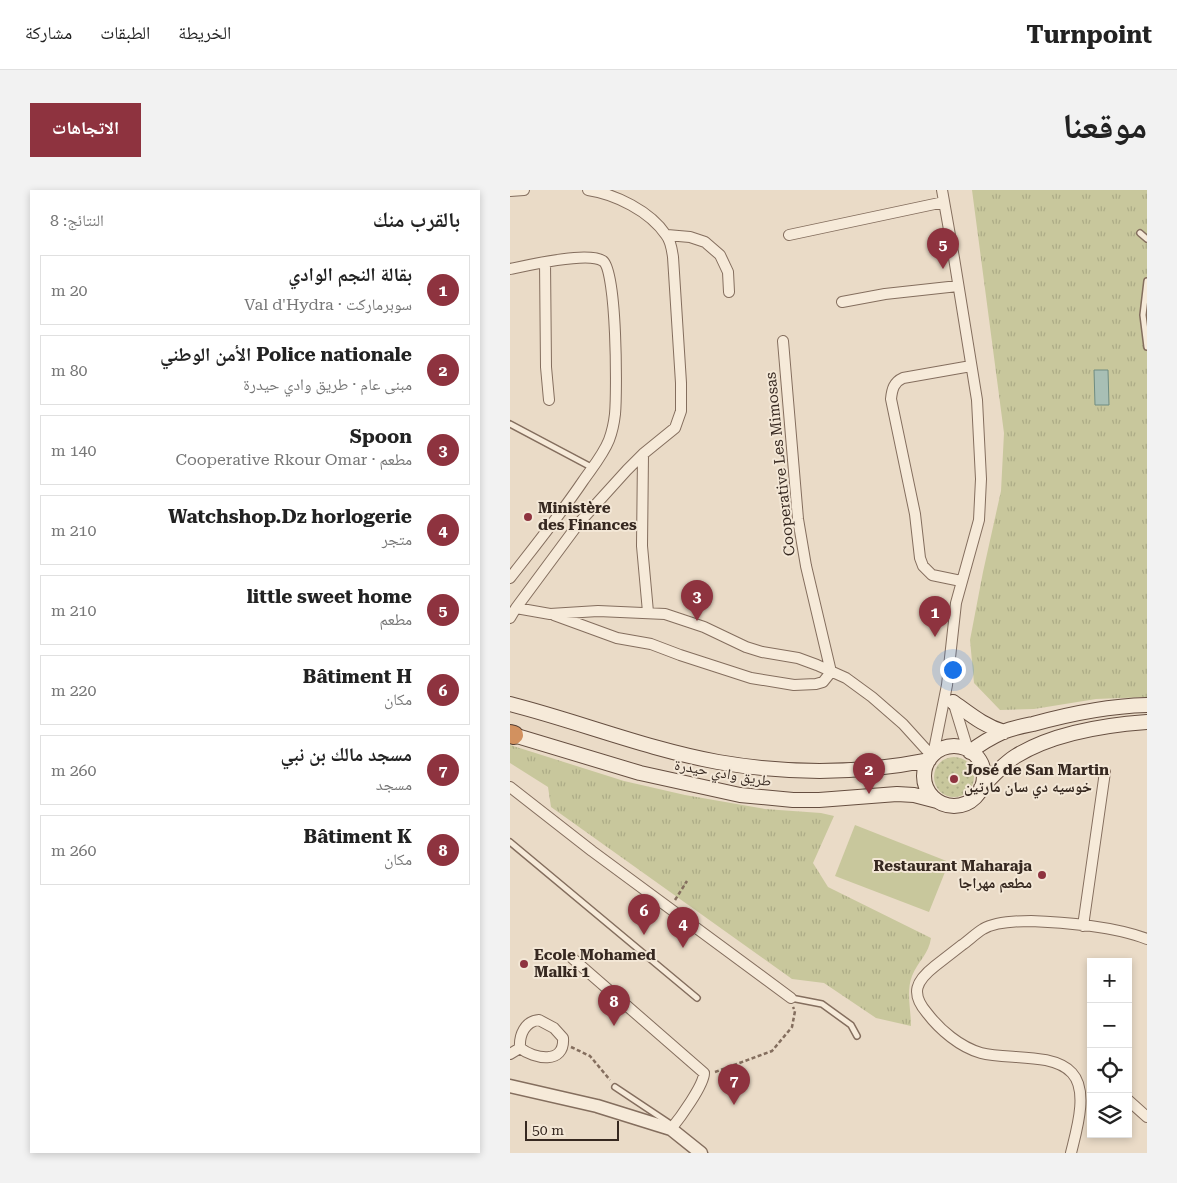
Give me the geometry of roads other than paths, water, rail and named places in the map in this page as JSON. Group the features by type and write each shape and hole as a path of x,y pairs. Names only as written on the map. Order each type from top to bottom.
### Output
{"main road":[{"path":"953,702 973,718 987,726 1004,732"},
{"name":"طريق وادي حيدرة","path":"511,704 656,746 716,761 753,767 788,771 819,771 883,766 931,757"},
{"path":"969,751 1004,732 1064,717 1147,705"},
{"path":"981,788 983,771 980,762 969,751 960,747 942,749 931,757 925,768 925,786 936,801 944,805 962,805 977,795 981,788 1014,757 1034,746 1110,726 1147,722"},
{"name":"طريق وادي حيدرة","path":"511,735 640,773 740,795 793,800 819,800 897,794 914,795 936,801"}],"street":[{"path":"510,191 524,190"},
{"path":"510,618 579,523 643,454 675,428 680,411 681,383 674,267 671,246 667,235 651,219 630,204 605,194 588,190"},
{"path":"931,757 947,685 953,622 961,581 976,533 981,501 979,428 971,366 942,190"},
{"path":"789,235 944,202"},
{"path":"667,235 690,236 705,242 720,255 728,272 729,292"},
{"path":"510,269 545,262 590,257 598,258 606,263 610,273 612,290 615,413 609,440 592,468 559,516 510,578"},
{"path":"545,262 546,367 549,400"},
{"path":"842,302 885,294 958,286"},
{"name":"Cooperative Les Mimosas","path":"783,341 798,520 806,566 831,672"},
{"path":"961,581 932,574 923,566 920,558 915,514 891,399 898,380 971,366"},
{"path":"643,454 642,546 648,612"},
{"path":"516,608 550,614 617,638 651,644 751,678 794,684 816,684 823,682 831,672"},
{"path":"550,614 598,611 665,614 704,627 746,647 762,652 798,658 846,678 872,697 903,724 931,757"},
{"path":"947,685 969,751"},
{"path":"1083,926 1105,772"},
{"path":"510,787 791,998"},
{"path":"1071,1153 1078,1123 1079,1086 1077,1078 1072,1072 1053,1062 982,1053 959,1043 933,1021 921,1005 917,994 919,983 926,973 984,928 1022,922 1052,923 1115,931 1147,940"},
{"path":"572,958 702,1070 704,1075 696,1092 672,1128"},
{"path":"540,1020 554,1028 562,1038 563,1044 558,1053 549,1058 533,1056 520,1048 521,1036 525,1027 533,1021 540,1020"},
{"path":"510,1054 520,1048"},
{"path":"510,1086 597,1106 672,1128 702,1153"},
{"path":"1079,1086 1087,1087"},
{"path":"1132,1104 1147,1117"}],"lane":[{"path":"1140,233 1147,238"},
{"path":"1147,281 1144,315 1147,348"},
{"path":"510,424 592,468"},
{"path":"510,842 697,998"},
{"path":"791,998 822,1004 851,1025 857,1036"},
{"path":"615,1087 672,1128"}],"place":[{"name":"little sweet home","path":"943,269"},
{"name":"Ministère des Finances","path":"528,517"},
{"name":"Spoon","path":"697,621"},
{"name":"بقالة النجم الوادي","path":"935,637"},
{"name":"José de San Martin خوسيه دي سان مارتين","path":"954,779"},
{"name":"Police nationale الأمن الوطني","path":"869,794"},
{"name":"Restaurant Maharaja مطعم مهراجا","path":"1042,875"},
{"name":"Bâtiment H","path":"644,935"},
{"name":"Watchshop.Dz horlogerie","path":"683,948"},
{"name":"Ecole Mohamed Malki 1","path":"524,964"},
{"name":"Bâtiment K","path":"614,1026"},
{"name":"مسجد مالك بن نبي","path":"734,1105"}]}
